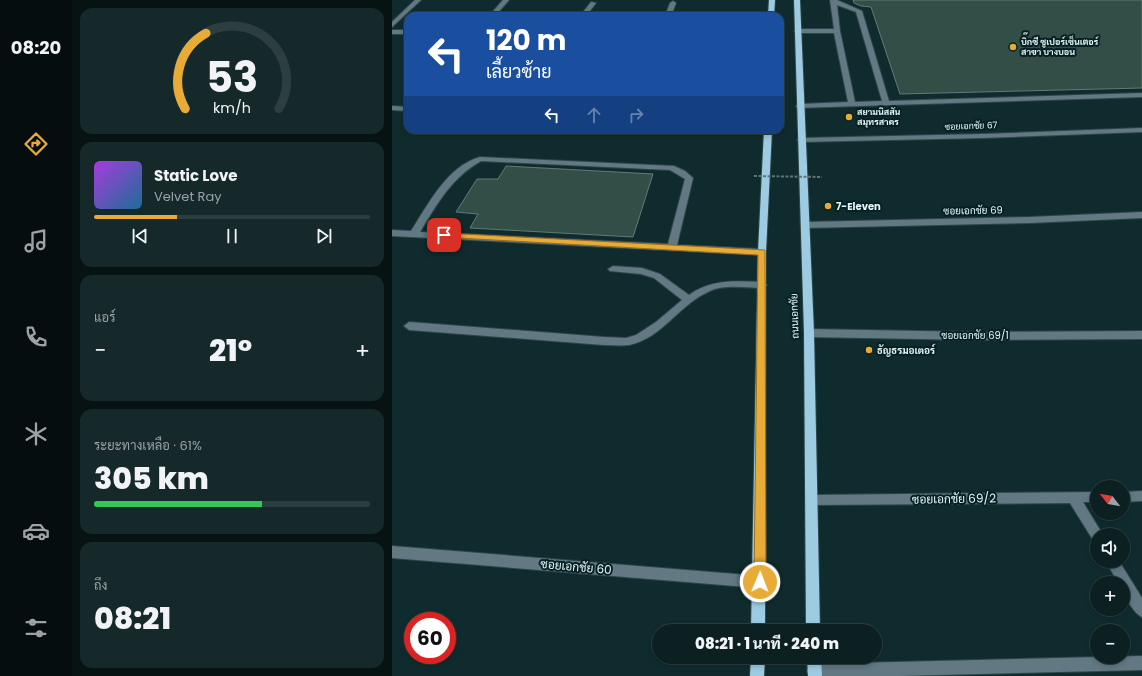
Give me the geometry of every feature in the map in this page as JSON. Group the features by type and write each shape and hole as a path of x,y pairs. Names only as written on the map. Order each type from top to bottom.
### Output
{"main road":[{"path":"771,12 772,0"},
{"name":"ถนนเอกชัย","path":"797,0 809,333 810,500 814,624"},
{"path":"758,624 760,582 762,252 768,134"},
{"path":"757,676 758,664"}],"street":[{"path":"406,12 418,0"},
{"path":"496,12 506,0"},
{"path":"833,0 837,31 852,104"},
{"path":"833,0 838,4 858,11 886,103"},
{"path":"586,12 593,2"},
{"path":"670,12 673,3"},
{"path":"392,25 404,13"},
{"path":"797,31 837,31"},
{"path":"392,32 404,32"},
{"path":"800,106 1142,95"},
{"path":"392,108 404,109"},
{"name":"ซอยเอกชัย 67","path":"801,140 983,136 1142,130"},
{"path":"414,234 459,171 470,163 480,159 671,168 689,178 672,247"},
{"name":"ซอยเอกชัย 69","path":"805,225 1030,220 1142,215"},
{"path":"392,233 762,252"},
{"path":"613,268 642,271 657,276 689,300"},
{"path":"410,326 604,341 629,341 645,334 707,288 722,285 762,285"},
{"name":"ซอยเอกชัย 69/1","path":"809,333 976,336 1142,335"},
{"path":"1130,497 1142,496"},
{"name":"ซอยเอกชัย 69/2","path":"810,500 1090,497"},
{"path":"1074,498 1092,528"},
{"name":"ซอยเอกชัย 60","path":"392,552 760,582"},
{"path":"1116,568 1142,610"},
{"path":"814,668 1142,663"}],"path":[{"path":"754,176 822,177"}],"building":[{"name":"บิ๊กซี ซูเปอร์เซ็นเตอร์ สาขา บางบอน","path":"853,0 1142,0 1142,88 900,94 871,7 861,6 854,3"},
{"path":"506,166 653,174 633,237 470,228 478,214 456,212 477,179 498,179"}],"place":[{"name":"บิ๊กซี ซูเปอร์เซ็นเตอร์ สาขา บางบอน","path":"1013,47"},
{"name":"สยามนิสสัน สมุทรสาคร","path":"849,117"},
{"name":"7-Eleven","path":"828,206"},
{"name":"ธัญธรมอเตอร์","path":"869,350"}],"route":[{"path":"444,235 762,252 760,582"}]}
